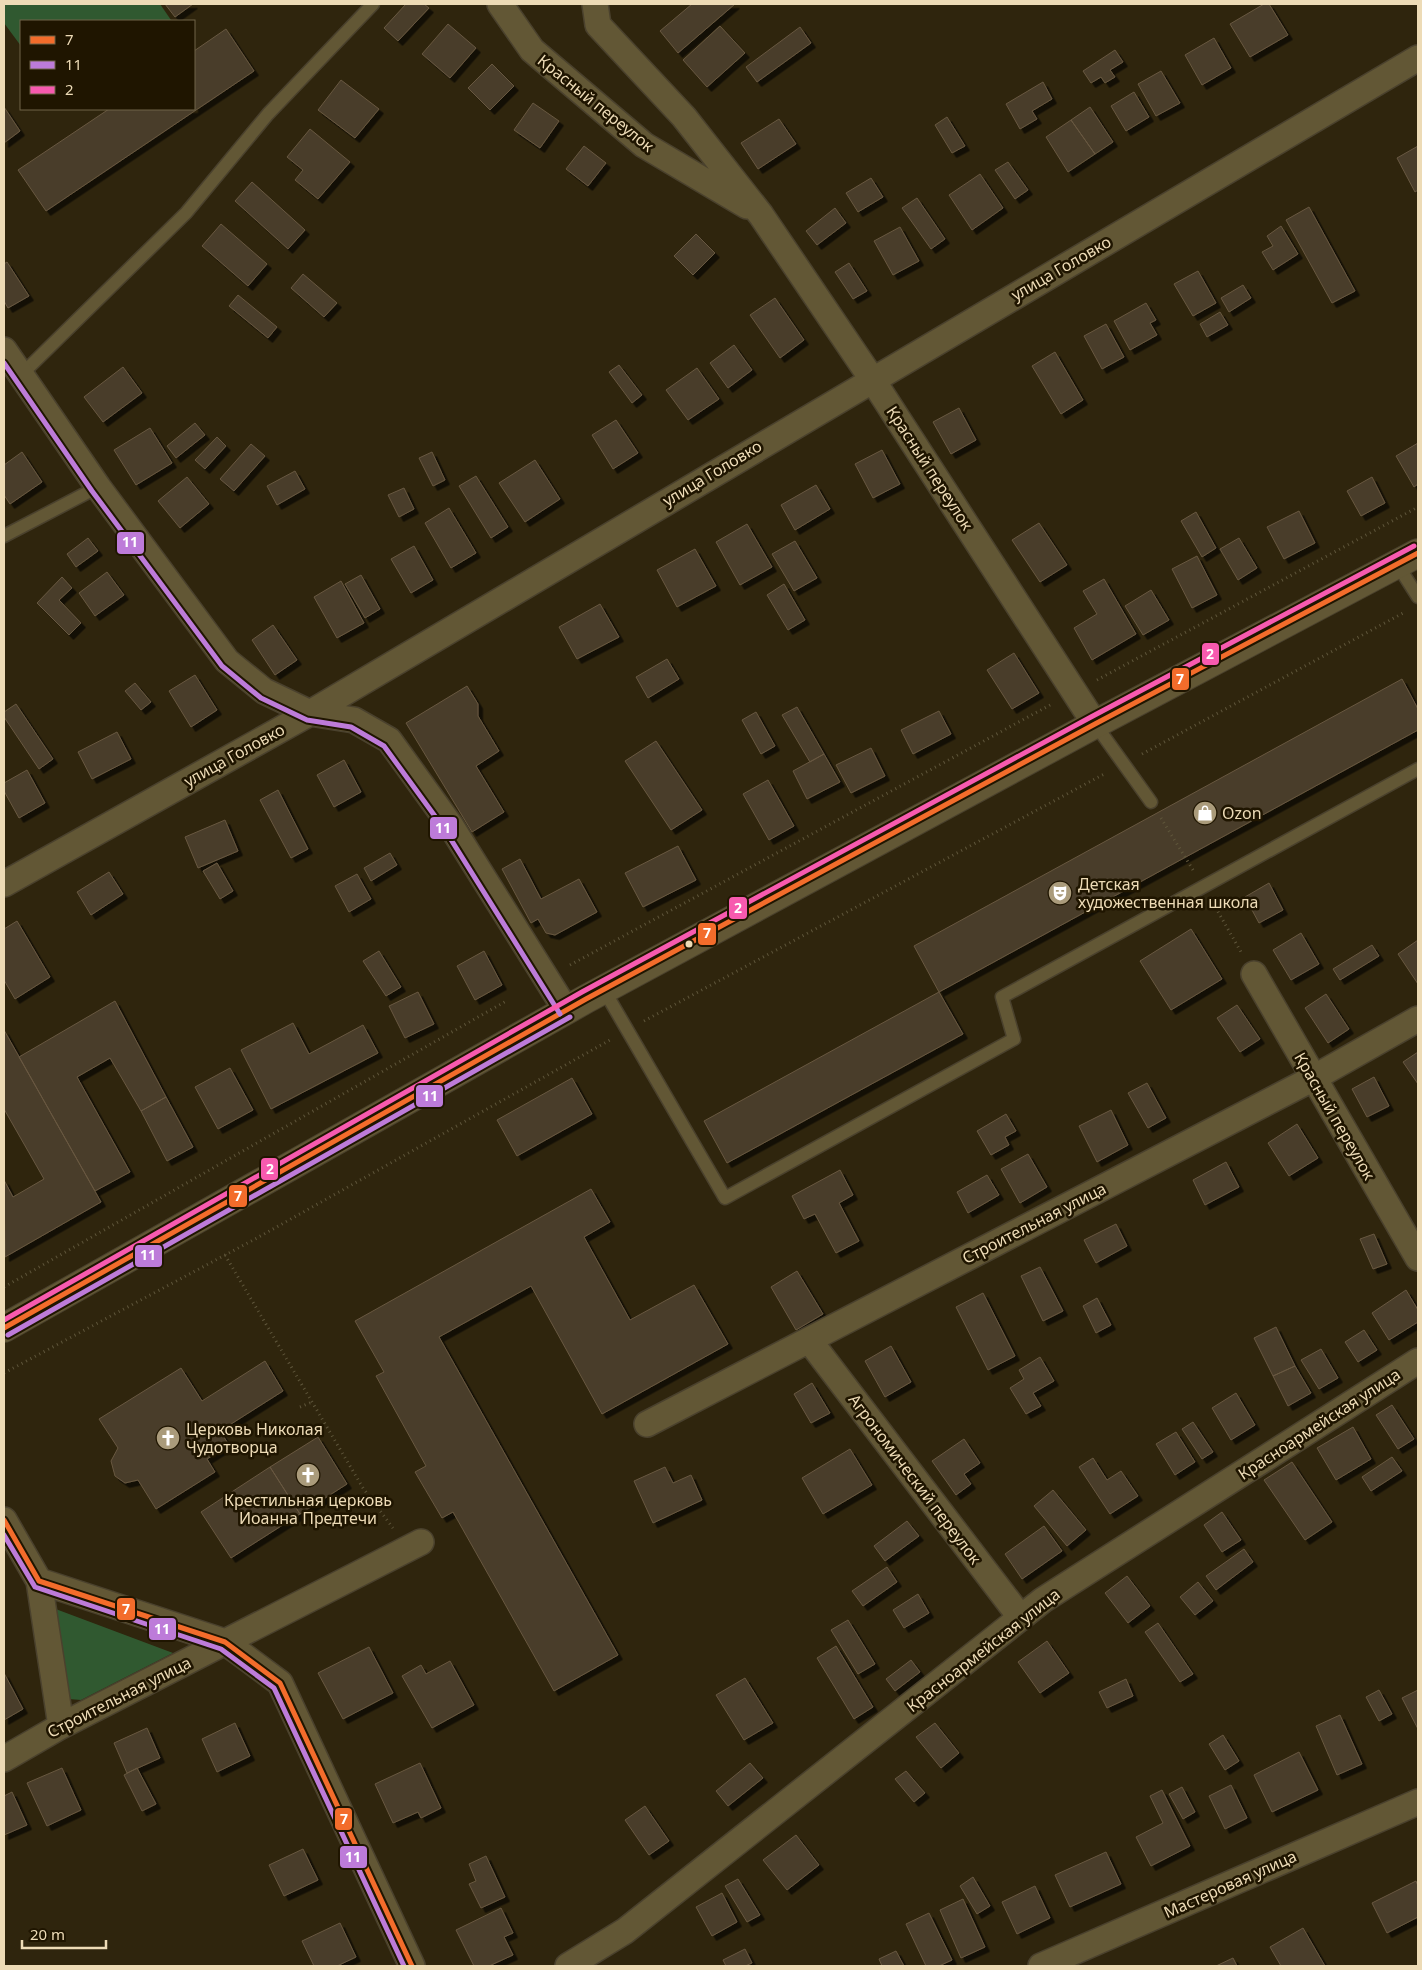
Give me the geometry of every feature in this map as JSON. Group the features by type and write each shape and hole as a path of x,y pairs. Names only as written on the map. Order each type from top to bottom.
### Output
{"main road":[{"path":"6,1321 566,1010 1095,724 1408,559"}],"street":[{"name":"Красный переулок","path":"500,4 532,50 644,145 761,215"},
{"name":"Красный переулок","path":"595,4 598,25 684,117 761,215 872,379 1095,724"},
{"name":"улица Головко","path":"4,884 310,713 872,379 1416,63"},
{"path":"4,350 98,487 227,661 264,691 310,713 354,720 389,740 451,826 566,1010"},
{"name":"Красный переулок","path":"1254,974 1418,1258"},
{"name":"Строительная улица","path":"647,1424 1313,1078 1418,1019"},
{"name":"Агрономический переулок","path":"808,1340 1021,1618"},
{"name":"Красноармейская улица","path":"568,1966 625,1931 1052,1595 1418,1361"},
{"path":"4,1520 39,1582 61,1726"},
{"name":"Строительная улица","path":"4,1759 61,1726 415,1545"},
{"path":"39,1582 225,1642 280,1683 412,1966"},
{"name":"Мастеровая улица","path":"1041,1966 1418,1802"}],"lane":[{"path":"21,375 186,213 268,114 373,4"},
{"path":"4,536 98,487"},
{"path":"1408,559 1418,597"},
{"path":"1095,724 1151,802"},
{"path":"604,990 725,1198 1014,1039 1002,997 1418,770"}],"path":[{"path":"566,967 1418,507"},
{"path":"4,1373 225,1255 628,1030 1410,610"},
{"path":"4,1287 508,1000"},
{"path":"225,1255 363,1488 415,1545"},
{"path":"300,1407 312,1402"}],"green space":[{"path":"4,4 160,4 171,20 20,20 20,45 4,23"},
{"path":"53,1608 173,1653 81,1700 69,1699"}],"building":[{"path":"165,4 193,4 175,17"},
{"path":"406,4 424,4 429,8 398,41 384,28"},
{"path":"692,4 735,4 678,53 660,31"},
{"path":"1264,4 1269,4 1288,35 1250,57 1230,24"},
{"path":"448,24 476,48 450,78 422,54"},
{"path":"720,26 745,53 707,87 683,60"},
{"path":"800,27 811,43 757,82 746,67"},
{"path":"226,29 254,71 46,211 18,170 108,110 195,110 195,50"},
{"path":"1214,38 1231,68 1202,85 1185,55"},
{"path":"1115,50 1123,62 1110,70 1115,77 1105,83 1101,77 1091,83 1083,71"},
{"path":"492,64 514,86 490,110 468,88"},
{"path":"1161,71 1180,103 1156,116 1138,84"},
{"path":"341,80 379,109 355,138 318,110"},
{"path":"1043,82 1052,99 1032,111 1037,119 1020,129 1006,104"},
{"path":"1134,92 1149,117 1126,131 1111,106"},
{"path":"533,103 559,121 540,148 514,130"},
{"path":"4,107 20,131 4,143"},
{"path":"1090,107 1113,142 1095,154 1071,120"},
{"path":"947,117 965,146 952,153 935,125"},
{"path":"779,119 796,144 758,169 741,143"},
{"path":"1071,120 1095,154 1068,172 1046,137"},
{"path":"310,129 350,162 318,199 295,180 303,170 287,157"},
{"path":"584,146 606,163 588,186 566,169"},
{"path":"1418,146 1418,190 1415,192 1397,158"},
{"path":"1008,162 1028,190 1015,199 995,170"},
{"path":"980,174 1003,208 972,230 949,195"},
{"path":"871,178 883,197 858,212 846,193"},
{"path":"252,182 305,230 288,249 235,201"},
{"path":"917,198 945,239 931,249 902,208"},
{"path":"1309,207 1355,291 1332,303 1286,220"},
{"path":"835,208 846,223 817,245 806,231"},
{"path":"221,224 267,264 248,286 202,246"},
{"path":"1281,226 1298,254 1273,270 1262,252 1273,246 1267,236"},
{"path":"900,227 919,261 893,275 874,241"},
{"path":"696,234 715,253 693,275 674,256"},
{"path":"7,262 29,296 8,308 4,301 4,264"},
{"path":"849,263 867,291 853,299 835,272"},
{"path":"1198,271 1216,303 1193,316 1174,284"},
{"path":"303,274 337,303 324,317 291,288"},
{"path":"1243,285 1251,298 1229,312 1221,298"},
{"path":"238,295 277,327 268,338 229,306"},
{"path":"775,298 804,340 780,358 750,315"},
{"path":"1146,303 1156,320 1150,323 1157,335 1130,350 1114,321"},
{"path":"1220,312 1228,325 1207,337 1200,324"},
{"path":"1106,324 1124,357 1102,369 1084,336"},
{"path":"734,345 752,370 728,388 710,363"},
{"path":"1055,352 1083,400 1061,414 1032,366"},
{"path":"619,365 642,395 632,403 609,372"},
{"path":"123,367 142,393 103,422 84,397"},
{"path":"697,368 719,399 688,420 666,390"},
{"path":"959,408 976,440 951,454 933,422"},
{"path":"616,420 638,453 613,469 592,435"},
{"path":"195,423 205,435 176,458 167,446"},
{"path":"150,428 172,463 136,485 114,450"},
{"path":"217,437 226,446 205,469 195,460"},
{"path":"1418,443 1418,484 1414,487 1396,456"},
{"path":"251,444 265,456 234,491 220,479"},
{"path":"882,450 900,484 873,498 855,464"},
{"path":"22,452 42,482 10,504 4,495 4,465"},
{"path":"432,452 445,480 433,486 419,458"},
{"path":"535,460 560,499 525,522 499,483"},
{"path":"295,471 305,489 277,505 267,486"},
{"path":"476,476 508,527 491,538 459,486"},
{"path":"187,477 209,504 180,528 158,501"},
{"path":"1372,477 1385,503 1361,516 1347,491"},
{"path":"816,485 830,509 795,530 781,505"},
{"path":"404,488 414,509 399,517 388,495"},
{"path":"449,508 476,553 451,568 425,523"},
{"path":"1299,511 1315,543 1284,559 1267,527"},
{"path":"1196,512 1216,548 1202,557 1181,521"},
{"path":"1039,523 1067,565 1040,582 1012,540"},
{"path":"747,524 772,567 740,585 716,542"},
{"path":"88,538 98,551 76,567 67,554"},
{"path":"1239,538 1257,568 1238,580 1220,549"},
{"path":"795,541 817,578 794,591 772,554"},
{"path":"414,546 433,580 411,593 391,559"},
{"path":"695,549 716,586 677,607 657,570"},
{"path":"1197,556 1217,595 1192,608 1172,569"},
{"path":"107,572 124,595 95,616 79,593"},
{"path":"361,575 380,609 365,618 345,584"},
{"path":"62,577 72,588 59,600 81,623 69,635 37,603"},
{"path":"1104,579 1136,634 1092,660 1074,628 1097,614 1083,591"},
{"path":"341,581 364,623 337,638 314,597"},
{"path":"784,584 805,620 788,630 767,595"},
{"path":"1151,590 1169,620 1143,635 1125,606"},
{"path":"600,604 619,637 577,659 559,627"},
{"path":"273,625 297,660 275,675 252,640"},
{"path":"1014,653 1039,693 1012,709 987,670"},
{"path":"667,659 679,679 648,698 636,677"},
{"path":"195,675 217,710 191,727 169,691"},
{"path":"1402,679 1418,709 1418,730 939,992 914,946"},
{"path":"135,683 151,702 141,710 125,691"},
{"path":"467,686 478,704 478,716 499,751 476,766 504,812 472,832 406,723"},
{"path":"16,704 53,759 39,769 4,717 4,712"},
{"path":"797,707 824,754 810,762 782,715"},
{"path":"939,711 951,734 913,754 901,730"},
{"path":"756,712 775,746 761,754 742,720"},
{"path":"117,732 131,759 92,779 78,752"},
{"path":"656,741 702,810 671,830 625,761"},
{"path":"871,748 885,776 851,793 836,765"},
{"path":"824,754 840,782 807,799 793,771"},
{"path":"344,760 361,792 334,807 317,775"},
{"path":"27,770 45,803 19,818 4,791 4,783"},
{"path":"768,780 794,826 769,840 743,794"},
{"path":"278,790 308,849 291,858 260,800"},
{"path":"225,820 238,851 198,868 185,837"},
{"path":"678,846 696,880 643,907 625,873"},
{"path":"390,853 397,865 371,881 364,868"},
{"path":"520,859 541,899 579,879 597,912 555,935 546,933 538,919 531,923 502,869"},
{"path":"217,863 233,891 220,899 203,871"},
{"path":"109,872 123,894 91,915 77,892"},
{"path":"357,874 371,899 349,912 335,886"},
{"path":"1269,883 1283,910 1259,923 1245,897"},
{"path":"17,921 50,977 15,999 4,980 4,929"},
{"path":"1191,929 1222,979 1171,1010 1140,961"},
{"path":"1301,933 1319,964 1291,980 1273,950"},
{"path":"1418,940 1418,984 1398,954"},
{"path":"1372,945 1379,956 1340,980 1333,969"},
{"path":"379,951 401,987 386,996 363,961"},
{"path":"484,951 502,985 475,1000 457,966"},
{"path":"418,992 434,1024 405,1038 389,1006"},
{"path":"939,992 963,1034 727,1163 704,1121"},
{"path":"1326,994 1349,1029 1328,1043 1305,1008"},
{"path":"115,1001 166,1097 141,1111 110,1058 77,1077 130,1172 95,1191 19,1057"},
{"path":"1237,1005 1260,1039 1240,1052 1217,1018"},
{"path":"293,1023 309,1054 363,1025 378,1053 271,1109 241,1050"},
{"path":"4,1030 101,1202 5,1257 4,1180 13,1197 44,1179 4,1109"},
{"path":"1418,1052 1418,1084 1403,1062"},
{"path":"230,1068 253,1110 218,1129 195,1087"},
{"path":"1374,1077 1389,1106 1367,1117 1352,1089"},
{"path":"572,1078 592,1114 517,1156 497,1120"},
{"path":"1147,1083 1166,1118 1148,1128 1128,1093"},
{"path":"166,1097 193,1147 167,1161 141,1111"},
{"path":"1111,1110 1128,1145 1097,1162 1079,1126"},
{"path":"1006,1114 1016,1131 1005,1137 1009,1145 991,1155 977,1131"},
{"path":"1297,1124 1318,1158 1289,1176 1268,1143"},
{"path":"1028,1154 1047,1187 1020,1203 1001,1169"},
{"path":"1226,1162 1239,1187 1205,1205 1193,1180"},
{"path":"840,1170 853,1195 839,1203 859,1241 836,1253 815,1214 804,1219 792,1196"},
{"path":"987,1175 999,1195 968,1213 957,1192"},
{"path":"591,1189 610,1222 584,1237 630,1320 694,1285 728,1344 602,1414 531,1286 439,1337 618,1655 554,1691 453,1512 442,1518 415,1472 426,1466 376,1376 384,1372 355,1321"},
{"path":"1116,1224 1127,1246 1096,1263 1084,1240"},
{"path":"1374,1234 1387,1264 1373,1269 1360,1239"},
{"path":"1040,1267 1063,1311 1043,1321 1021,1276"},
{"path":"797,1271 823,1314 796,1330 771,1287"},
{"path":"1406,1290 1418,1310 1418,1322 1389,1340 1372,1313"},
{"path":"983,1293 1015,1356 988,1370 956,1307"},
{"path":"1097,1298 1111,1325 1096,1333 1083,1306"},
{"path":"1276,1327 1295,1366 1273,1376 1254,1338"},
{"path":"1364,1330 1377,1350 1358,1362 1345,1342"},
{"path":"891,1346 911,1382 885,1397 865,1361"},
{"path":"1321,1349 1338,1378 1319,1389 1301,1360"},
{"path":"1040,1357 1054,1381 1033,1393 1041,1406 1026,1414 1010,1388 1024,1379 1019,1370"},
{"name":"Церковь Николая Чудотворца","path":"265,1361 283,1391 220,1431 229,1445 207,1459 215,1472 156,1509 138,1480 125,1483 115,1476 111,1461 118,1448 99,1419 181,1368 202,1401"},
{"path":"1295,1366 1311,1393 1288,1406 1273,1376"},
{"path":"812,1383 830,1413 811,1423 794,1394"},
{"path":"1236,1393 1255,1425 1231,1440 1212,1408"},
{"path":"1392,1405 1414,1439 1398,1449 1376,1415"},
{"path":"1193,1422 1213,1452 1202,1459 1182,1429"},
{"path":"1353,1427 1371,1459 1336,1480 1317,1448"},
{"path":"1176,1432 1195,1462 1175,1475 1156,1444"},
{"name":"Крестильная церковь Иоанна Предтечи","path":"318,1437 347,1484 300,1514 270,1467"},
{"path":"964,1439 980,1463 964,1474 971,1484 956,1495 932,1461"},
{"path":"850,1449 872,1485 823,1514 802,1478"},
{"path":"1392,1457 1402,1471 1371,1491 1362,1477"},
{"path":"1093,1458 1107,1480 1121,1471 1138,1496 1110,1514 1079,1467"},
{"path":"1292,1462 1332,1522 1305,1540 1264,1480"},
{"path":"270,1467 300,1514 231,1558 201,1512"},
{"path":"665,1467 673,1483 691,1475 702,1500 653,1523 634,1481"},
{"path":"1053,1490 1086,1530 1067,1546 1034,1506"},
{"path":"1222,1512 1241,1540 1222,1552 1204,1525"},
{"path":"907,1521 919,1536 885,1561 874,1546"},
{"path":"1044,1526 1062,1551 1022,1579 1005,1554"},
{"path":"1244,1549 1253,1562 1216,1590 1206,1576"},
{"path":"887,1567 897,1582 863,1606 852,1591"},
{"path":"1127,1576 1150,1606 1128,1623 1105,1593"},
{"path":"1198,1582 1213,1601 1195,1615 1180,1597"},
{"path":"918,1594 929,1613 904,1628 893,1610"},
{"path":"848,1620 875,1664 858,1674 831,1630"},
{"path":"1158,1623 1193,1674 1180,1682 1145,1632"},
{"path":"1047,1641 1069,1673 1040,1693 1018,1662"},
{"path":"836,1646 873,1707 854,1719 817,1658"},
{"path":"369,1647 393,1693 343,1719 318,1673"},
{"path":"911,1660 920,1672 895,1691 886,1679"},
{"path":"450,1661 474,1705 432,1728 402,1676 421,1665 426,1674"},
{"path":"4,1673 23,1709 4,1720"},
{"path":"745,1678 773,1723 744,1740 716,1695"},
{"path":"1126,1679 1133,1696 1107,1708 1099,1692"},
{"path":"1379,1690 1392,1714 1379,1721 1366,1697"},
{"path":"1418,1690 1418,1729 1402,1698"},
{"path":"1340,1715 1362,1764 1337,1775 1316,1726"},
{"path":"235,1723 250,1756 217,1772 202,1739"},
{"path":"935,1723 959,1753 941,1768 916,1737"},
{"path":"147,1728 160,1758 127,1773 114,1743"},
{"path":"1223,1735 1239,1761 1225,1770 1209,1744"},
{"path":"1299,1752 1318,1790 1272,1812 1254,1775"},
{"path":"420,1763 441,1808 421,1818 418,1812 393,1823 375,1784"},
{"path":"750,1763 763,1778 728,1806 716,1791"},
{"path":"62,1768 81,1810 47,1826 27,1783"},
{"path":"137,1768 156,1804 142,1811 124,1775"},
{"path":"906,1771 925,1793 914,1802 895,1779"},
{"path":"1231,1785 1247,1818 1225,1829 1209,1796"},
{"path":"1182,1787 1195,1812 1183,1819 1169,1794"},
{"path":"1162,1790 1190,1846 1151,1866 1136,1837 1163,1823 1150,1796"},
{"path":"12,1792 27,1825 4,1835 4,1796"},
{"path":"645,1806 669,1841 649,1855 625,1820"},
{"path":"796,1835 819,1865 787,1890 763,1860"},
{"path":"303,1849 318,1880 284,1896 269,1865"},
{"path":"1106,1852 1121,1884 1070,1907 1055,1875"},
{"path":"486,1856 505,1897 481,1908 469,1884 476,1881 469,1864"},
{"path":"973,1877 990,1906 977,1914 960,1886"},
{"path":"738,1879 760,1915 747,1922 725,1886"},
{"path":"1416,1881 1418,1886 1418,1917 1387,1933 1372,1903"},
{"path":"1035,1886 1050,1918 1017,1934 1002,1902"},
{"path":"722,1893 737,1922 712,1936 696,1907"},
{"path":"963,1899 985,1947 961,1958 940,1910"},
{"path":"501,1908 513,1933 504,1937 513,1955 489,1966 474,1966 456,1930"},
{"path":"929,1913 952,1960 939,1966 926,1966 906,1924"},
{"path":"340,1923 356,1957 337,1966 314,1966 302,1941"},
{"path":"1303,1928 1325,1966 1281,1966 1270,1947"},
{"path":"745,1949 752,1963 745,1966 726,1966 723,1960"},
{"path":"896,1951 904,1966 882,1966 879,1959"},
{"path":"1233,1958 1237,1966 1216,1966"}],"transit line":[{"name":"11","path":"4,363 92,491 222,666 261,698 307,720 351,727 384,746 445,830 560,1014"},
{"name":"2","path":"4,1320 582,992 1091,717 1414,546"},
{"name":"7","path":"4,1328 586,999 1095,724 1418,553"},
{"name":"11","path":"8,1335 570,1017"},
{"name":"7","path":"4,1520 39,1581 225,1642 280,1683 412,1966"},
{"name":"11","path":"4,1535 35,1587 221,1649 274,1688 404,1966"}],"place":[{"name":"Ozon","path":"1205,813"},
{"name":"Детская художественная школа","path":"1060,893"},
{"name":"Церковь Николая Чудотворца","path":"168,1438"},
{"name":"Крестильная церковь Иоанна Предтечи","path":"308,1475"}]}
